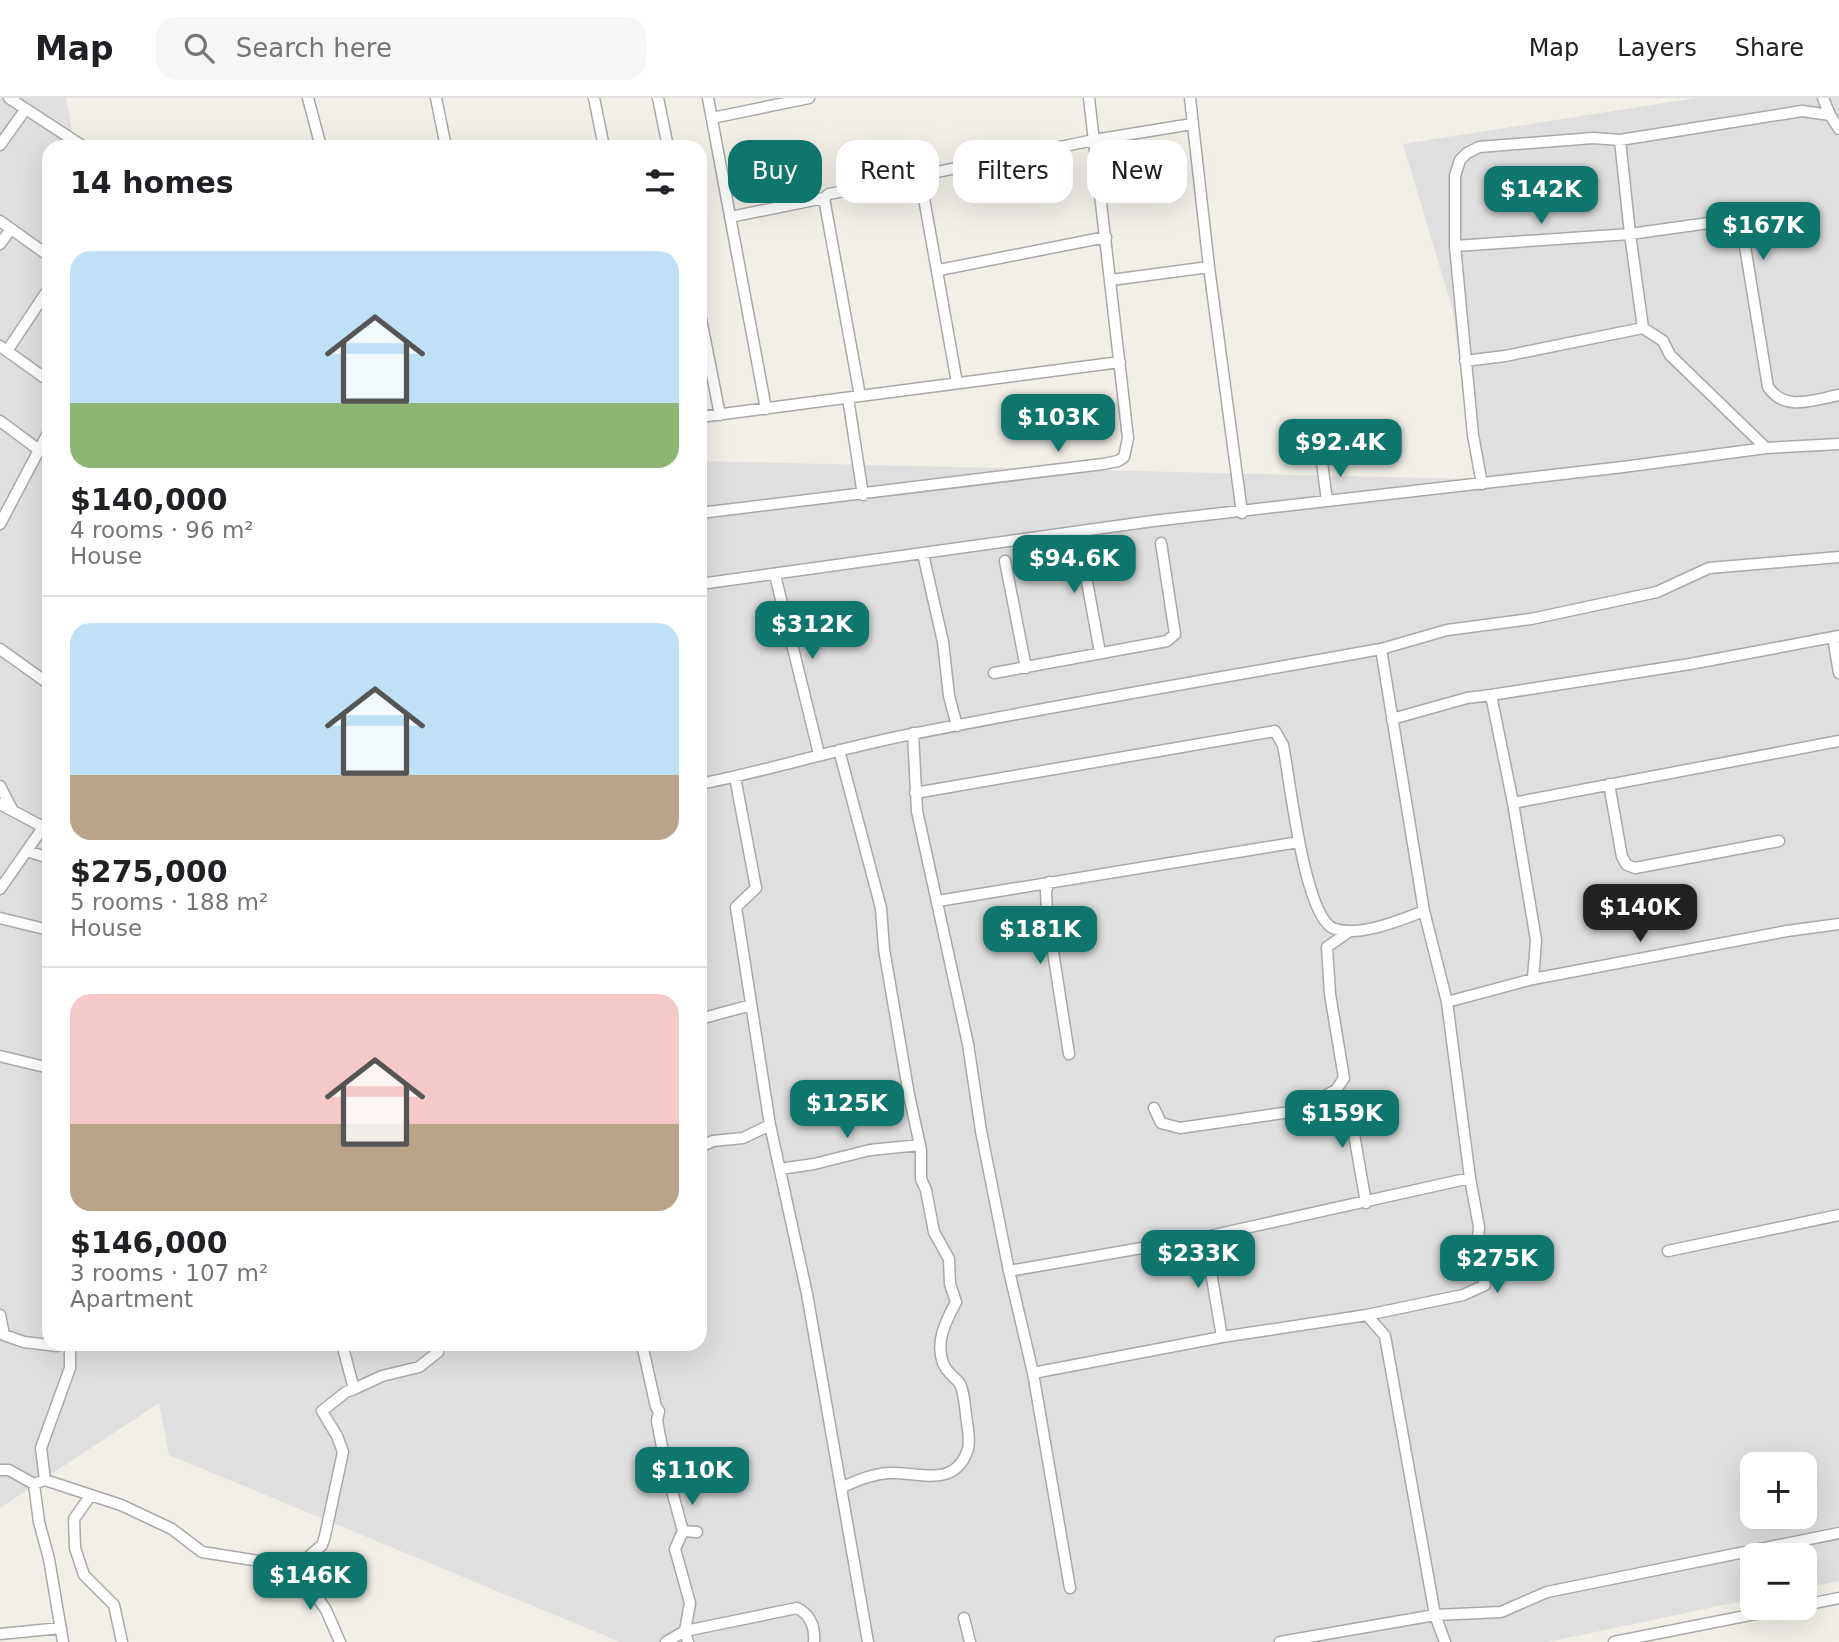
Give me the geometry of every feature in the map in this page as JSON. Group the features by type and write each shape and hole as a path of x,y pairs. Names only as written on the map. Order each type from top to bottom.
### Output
{"street":[{"path":"9,98 73,140"},
{"path":"308,98 319,140"},
{"path":"436,98 445,140"},
{"path":"594,98 603,140"},
{"path":"658,98 667,140"},
{"path":"708,98 766,409"},
{"path":"712,118 809,98"},
{"path":"707,512 863,495 1118,461 1127,452 1120,362 1089,98"},
{"path":"1190,98 1209,267 1242,513"},
{"path":"1823,98 1839,129"},
{"path":"0,145 25,110"},
{"path":"1482,484 1465,361 1455,246 1455,176 1460,160 1479,147 1593,138 1620,140 1802,111 1830,115"},
{"path":"939,172 1094,139 1192,124"},
{"path":"1620,140 1643,328"},
{"path":"730,217 824,198 836,193"},
{"path":"824,198 860,396"},
{"path":"925,203 957,383"},
{"path":"1455,246 1630,234 1730,219 1738,221 1742,228 1768,387 1781,401 1792,403 1839,395"},
{"path":"0,221 42,251"},
{"path":"0,244 11,229"},
{"path":"939,270 1106,237"},
{"path":"1111,280 1209,267"},
{"path":"42,297 4,348 42,376"},
{"path":"1465,361 1505,356 1643,328 1663,341 1670,355 1766,448"},
{"path":"707,349 720,415"},
{"path":"707,416 1120,362"},
{"path":"848,398 863,495"},
{"path":"0,421 39,450"},
{"path":"0,524 42,444"},
{"path":"707,583 1327,501 1766,448 1839,444"},
{"path":"1322,462 1327,501"},
{"path":"1078,532 1100,653"},
{"path":"994,673 1167,641 1175,635 1161,543"},
{"path":"923,554 943,642 949,696 957,726"},
{"path":"707,783 913,733 1381,649 1447,630 1531,619 1657,592 1709,568 1839,557"},
{"path":"1005,561 1026,668"},
{"path":"775,575 819,754"},
{"path":"1392,719 1467,698 1580,682 1836,637 1839,673"},
{"path":"0,649 42,679"},
{"path":"1033,1373 1222,1337 1367,1315 1463,1295 1485,1285 1477,1252 1479,1227 1447,1002 1424,911 1381,649"},
{"path":"1491,695 1513,803 1536,940 1533,979"},
{"path":"915,793 1275,731 1283,745 1299,842 1314,904 1333,929 1350,930 1394,924 1424,911"},
{"path":"913,733 917,811 968,1044 981,1131 1009,1271 1033,1373 1070,1588"},
{"path":"1513,803 1839,741"},
{"path":"839,750 881,908 884,949 920,1145 921,1179 926,1190 934,1232 949,1259 950,1284 956,1302 940,1337 943,1364 960,1385 969,1430 968,1448 959,1463 948,1472 926,1477 891,1473 872,1476 842,1487"},
{"path":"735,777 756,888 736,906 751,1005 770,1125 807,1294 868,1642"},
{"path":"1609,784 1622,857 1626,865 1635,868 1779,841"},
{"path":"0,786 13,811"},
{"path":"0,804 42,822"},
{"path":"0,889 42,829"},
{"path":"938,901 1299,842"},
{"path":"26,851 42,856"},
{"path":"1049,882 1046,891 1047,914 1069,1054"},
{"path":"0,918 42,928"},
{"path":"1447,1002 1533,979 1787,931 1839,924"},
{"path":"1154,1108 1161,1123 1180,1128 1297,1111 1336,1090 1344,1078 1330,994 1327,947 1350,930"},
{"path":"707,1017 751,1005"},
{"path":"0,1056 42,1066"},
{"path":"1336,1090 1350,1111 1366,1203"},
{"path":"707,1144 743,1138 770,1125"},
{"path":"780,1169 814,1164 870,1150 920,1145"},
{"path":"1009,1271 1205,1237 1470,1178"},
{"path":"1668,1251 1839,1215"},
{"path":"1205,1237 1222,1337"},
{"path":"0,1315 4,1335 24,1342 42,1344"},
{"path":"1367,1315 1385,1336 1435,1615 1445,1642"},
{"path":"45,1480 41,1448 70,1368 68,1351"},
{"path":"344,1351 354,1389"},
{"path":"297,1567 322,1545 343,1452 338,1436 322,1411 346,1392 382,1376 419,1367 438,1351"},
{"path":"644,1351 659,1411 657,1421 667,1474 683,1531 675,1549 690,1603 685,1631 688,1642"},
{"path":"0,1469 9,1470 33,1484 45,1480 121,1505 172,1529 202,1552 297,1567 326,1610 340,1642"},
{"path":"33,1484 63,1642"},
{"path":"91,1495 74,1519 75,1548 84,1575 114,1605 122,1642"},
{"path":"683,1531 697,1532"},
{"path":"1280,1642 1435,1615 1501,1612 1547,1592 1839,1533"},
{"path":"1817,1602 1839,1598"},
{"path":"666,1642 685,1631 797,1608 809,1619 814,1630 814,1642"},
{"path":"1614,1642 1740,1617"},
{"path":"964,1618 970,1642"},
{"path":"0,1634 61,1628"}],"shaded area":[{"path":"0,98 66,98 74,140 42,140 42,1351 707,1351 707,461 1476,479 1452,308 1403,144 1696,98 1839,98 1839,1581 1817,1585 1817,1543 1740,1543 1740,1602 1548,1642 620,1642 169,1455 159,1403 0,1508"}]}
